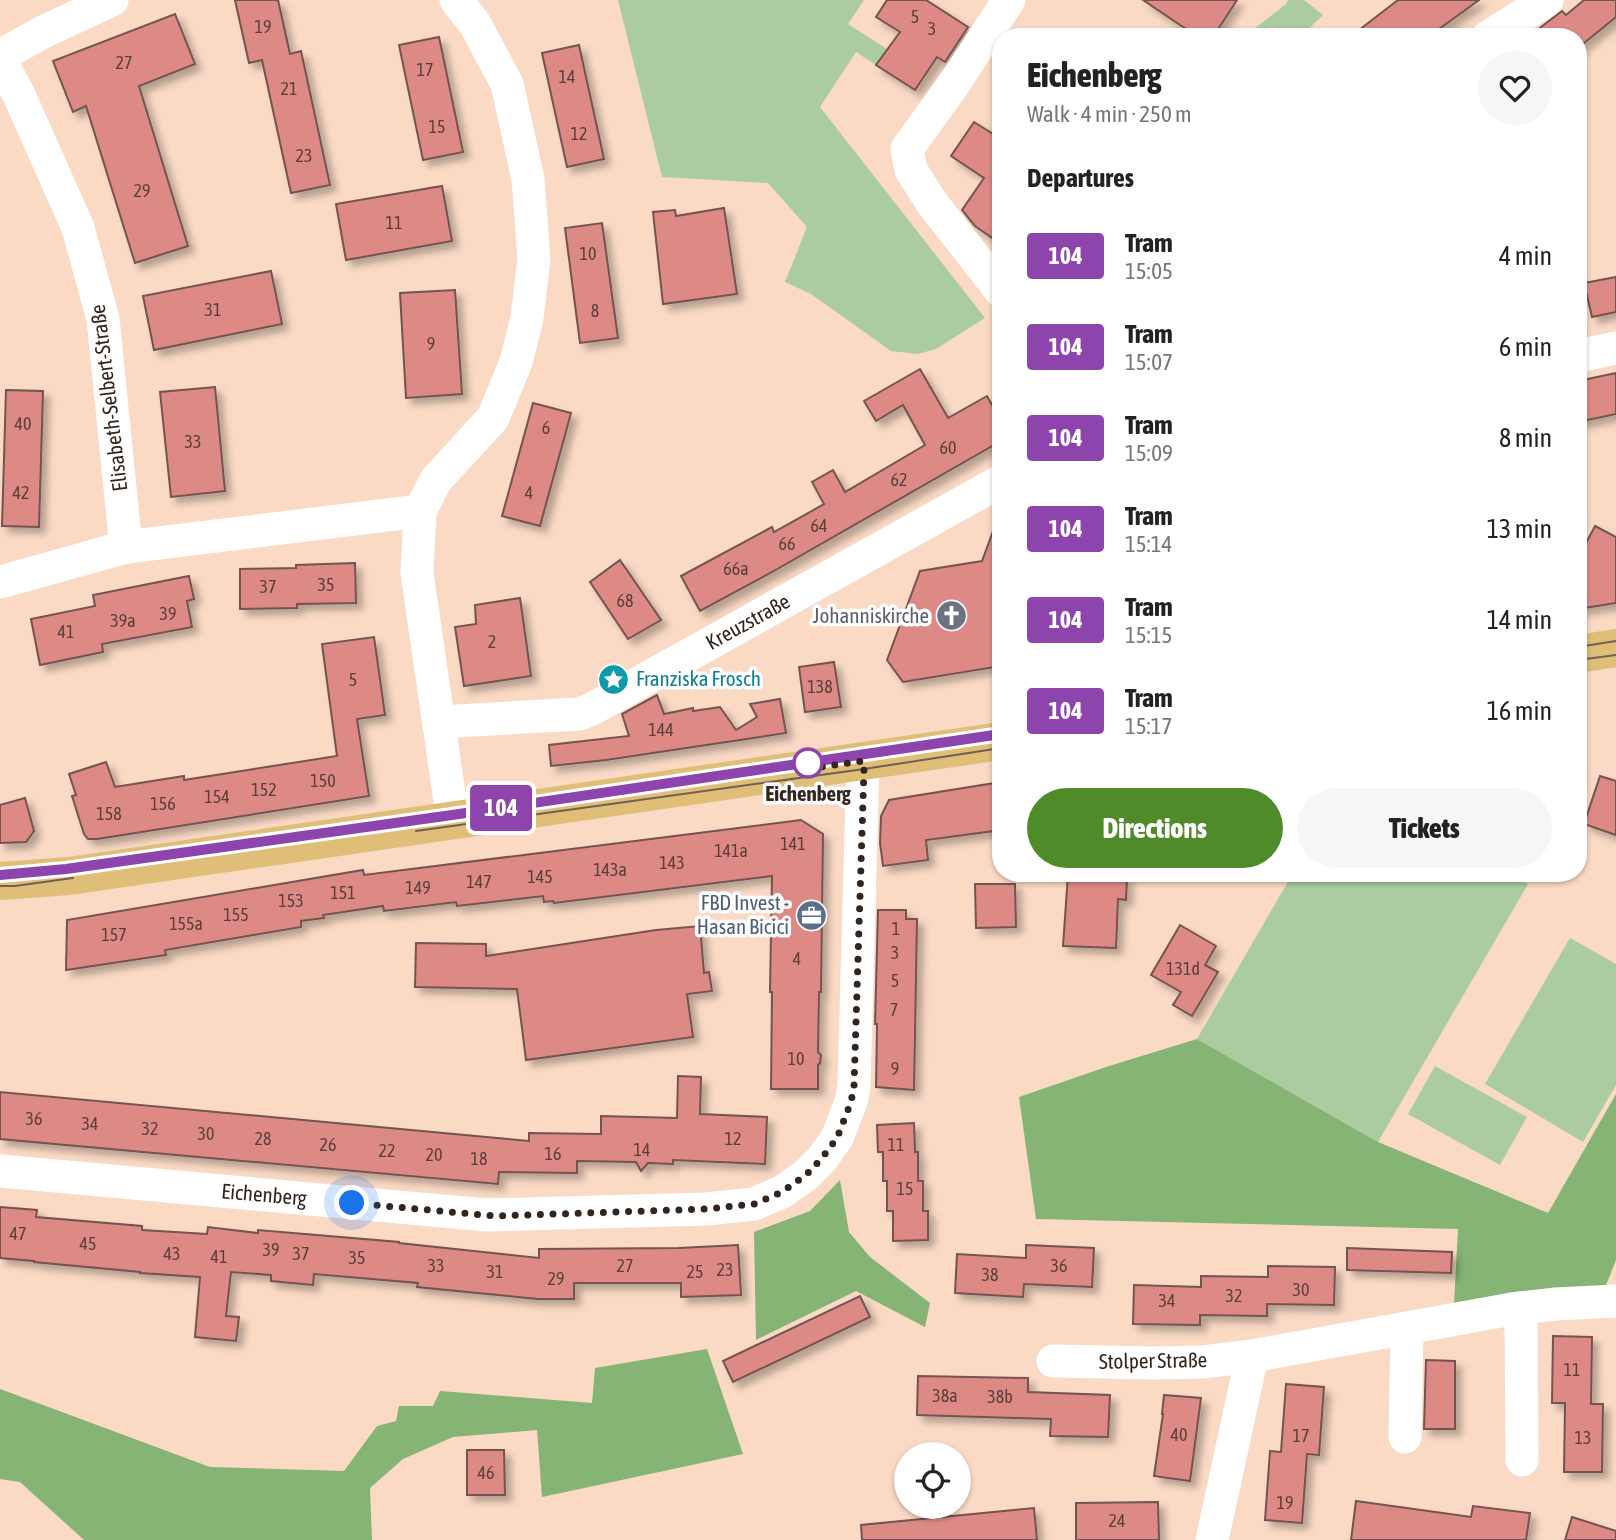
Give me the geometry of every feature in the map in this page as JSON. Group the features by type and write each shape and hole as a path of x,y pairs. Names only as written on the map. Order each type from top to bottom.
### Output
{"main road":[{"path":"1587,653 1616,648"},
{"path":"0,881 69,876 992,742"}],"street":[{"name":"Elisabeth-Selbert-Straße","path":"112,0 43,32 1,57 78,228 103,319 126,547"},
{"path":"453,821 418,573 420,511 436,480 493,418 516,362 527,318 534,259 528,179 506,84 475,24 456,0"},
{"path":"992,280 932,203 911,170 907,149 1009,0"},
{"path":"1502,28 1547,0"},
{"path":"1587,354 1616,348"},
{"name":"Kreuzstraße","path":"440,722 579,715 992,486"},
{"path":"0,582 126,547 420,511"},
{"name":"Eichenberg","path":"0,1171 495,1216 706,1209 754,1204 782,1192 806,1175 822,1158 837,1138 851,1102 854,1086 863,761"},
{"name":"Stolper Straße","path":"1053,1361 1203,1362 1257,1355 1521,1308 1616,1301"},
{"path":"1521,1308 1522,1460"},
{"path":"1405,1437 1407,1328"},
{"path":"1212,1540 1257,1355"}],"green space":[{"path":"618,0 864,0 848,24 887,49 876,65 856,52 820,107 985,318 936,349 918,354 891,351 811,294 785,282 807,227 768,183 662,177"},
{"path":"1288,0 1304,0 1323,15 1309,28 1255,28"},
{"path":"1288,882 1528,884 1378,1142 1197,1039"},
{"path":"1570,938 1616,964 1616,1085 1583,1142 1485,1084"},
{"path":"1197,1039 1378,1142 1548,1213 1616,1094 1616,1260 1606,1285 1454,1304 1458,1229 1036,1219 1019,1097"},
{"path":"1435,1066 1527,1117 1500,1165 1408,1114"},
{"path":"840,1180 849,1232 870,1257 930,1303 925,1327 856,1291 756,1340 754,1232 810,1211"},
{"path":"707,1349 743,1454 542,1497 537,1430 453,1437 403,1459 370,1488 372,1540 84,1540 20,1482 0,1479 0,1389 210,1467 344,1471 377,1426 396,1421 399,1406 433,1406 440,1391 592,1403 595,1368"}],"building":[{"path":"235,0 278,0 290,54 301,51 330,185 291,193 262,60 249,63"},
{"path":"887,0 926,0 968,27 945,62 937,57 915,90 876,65 900,32 876,17"},
{"path":"1143,0 1237,0 1219,28 1185,28"},
{"path":"1398,0 1479,0 1440,28 1362,28"},
{"path":"1584,0 1616,0 1616,17 1587,41 1587,28 1540,28 1562,11 1566,15"},
{"path":"175,14 195,64 139,86 188,246 135,263 86,106 73,112 53,61"},
{"path":"439,37 463,152 423,160 399,45"},
{"path":"579,45 604,159 567,167 542,53"},
{"path":"974,122 992,133 992,238 975,226 962,210 984,178 951,156"},
{"path":"442,186 452,241 346,260 336,204"},
{"path":"724,208 737,294 663,304 653,212 675,210 676,216"},
{"path":"602,223 618,338 580,343 565,228"},
{"path":"271,271 282,324 154,350 143,296"},
{"path":"1616,277 1616,312 1592,317 1587,282"},
{"path":"455,290 462,394 406,398 400,293"},
{"path":"920,369 948,418 987,396 992,405 992,446 700,611 681,576 772,527 774,532 824,504 812,482 833,470 845,492 925,445 903,405 876,421 864,401"},
{"path":"1616,373 1616,414 1587,420 1587,379"},
{"path":"215,387 225,491 171,497 160,392"},
{"path":"6,390 43,391 39,527 2,526"},
{"path":"533,403 571,413 540,526 502,516"},
{"path":"1595,526 1616,537 1616,603 1587,608 1587,541"},
{"name":"Johanniskirche","path":"992,534 992,667 903,682 887,660 920,571 982,561"},
{"path":"620,560 661,620 628,639 590,582"},
{"path":"355,563 356,603 240,609 240,569"},
{"path":"189,576 194,599 187,601 192,627 102,644 103,652 40,665 31,619 95,606 93,595"},
{"path":"520,598 531,676 464,686 455,627 476,624 475,605"},
{"path":"374,637 385,715 357,719 369,796 97,839 88,839 84,834 72,796 76,795 69,774 106,762 115,787 184,776 184,780 337,756 322,644"},
{"path":"834,662 841,707 805,712 799,667"},
{"path":"657,695 664,714 693,708 693,711 720,707 736,730 757,717 750,704 780,699 786,733 551,766 549,745 629,736 622,714"},
{"path":"1600,776 1616,781 1616,835 1587,825 1587,815"},
{"path":"992,783 992,831 926,840 928,860 883,866 881,816 889,800"},
{"path":"25,798 34,831 26,842 0,843 0,805"},
{"path":"801,820 823,834 818,1052 821,1055 818,1065 818,1089 771,1089 772,876 554,903 544,902 543,896 457,906 456,902 384,911 383,906 323,915 324,918 301,921 301,927 165,950 166,955 66,970 67,920 363,870 364,875"},
{"path":"1067,882 1127,882 1126,900 1118,899 1116,948 1063,946"},
{"path":"975,884 1015,884 1016,927 976,928"},
{"path":"878,910 906,910 906,919 917,919 914,1090 876,1087"},
{"path":"1180,925 1216,946 1205,965 1218,972 1192,1016 1173,1005 1181,992 1151,975"},
{"path":"700,926 704,973 709,972 712,991 687,994 693,1037 526,1060 517,989 415,987 416,943 486,944 486,956 656,930"},
{"path":"678,1076 701,1077 700,1114 767,1117 765,1164 673,1160 673,1164 648,1163 641,1171 636,1162 577,1161 577,1173 499,1172 498,1184 0,1139 0,1092 529,1141 529,1133 601,1134 601,1116 677,1118"},
{"path":"914,1123 918,1181 923,1181 923,1211 928,1211 928,1240 893,1241 893,1211 887,1211 887,1181 883,1181 883,1152 878,1152 877,1125"},
{"path":"0,1207 37,1210 36,1217 142,1226 142,1230 207,1234 208,1227 258,1233 258,1230 539,1258 539,1249 738,1245 741,1295 681,1297 681,1283 574,1283 574,1299 538,1299 417,1287 418,1283 314,1274 313,1285 271,1281 271,1275 231,1272 226,1316 239,1317 236,1341 195,1337 200,1277 0,1258"},
{"path":"1026,1245 1094,1248 1092,1287 1024,1284 1023,1297 955,1293 957,1254 1026,1258"},
{"path":"1347,1248 1452,1252 1451,1273 1347,1270"},
{"path":"1268,1266 1335,1267 1334,1305 1267,1304 1267,1316 1200,1315 1200,1325 1133,1324 1134,1285 1201,1287 1201,1276 1268,1277"},
{"path":"860,1296 870,1317 733,1382 723,1361"},
{"path":"1553,1336 1592,1337 1591,1404 1603,1404 1602,1472 1564,1472 1565,1403 1552,1403"},
{"path":"1426,1360 1455,1361 1455,1429 1424,1429"},
{"path":"918,1376 1028,1378 1028,1392 1110,1395 1108,1437 1050,1436 1051,1419 917,1415"},
{"path":"1286,1384 1324,1387 1319,1455 1307,1454 1302,1523 1265,1520 1270,1451 1281,1452"},
{"path":"1164,1395 1201,1398 1190,1481 1154,1476"},
{"path":"467,1450 504,1450 505,1495 467,1495"},
{"path":"1356,1501 1471,1517 1473,1506 1530,1513 1526,1540 1351,1540"},
{"path":"1158,1502 1159,1540 1076,1540 1076,1503"},
{"path":"1034,1508 1037,1540 862,1540 861,1525 922,1519 971,1519 971,1514"},
{"path":"1572,1517 1616,1531 1616,1540 1565,1540"}],"tram line":[{"path":"1587,646 1616,641"},
{"path":"1587,659 1616,655"},
{"path":"0,875 66,869 452,815 992,735"},
{"name":"104","path":"0,875 66,869 452,815 992,735"},
{"path":"416,831 992,749"},
{"path":"0,886 73,878"}],"place":[{"name":"Johanniskirche","path":"952,616"},
{"name":"Franziska Frosch","path":"613,679"},
{"name":"Eichenberg","path":"808,763"},
{"name":"FBD Invest - Hasan Bicici","path":"812,915"}],"route":[{"path":"352,1203 495,1216 706,1209 754,1204 782,1192 806,1175 837,1138 851,1102 854,1086 864,769 863,761 800,770 808,763"}]}
